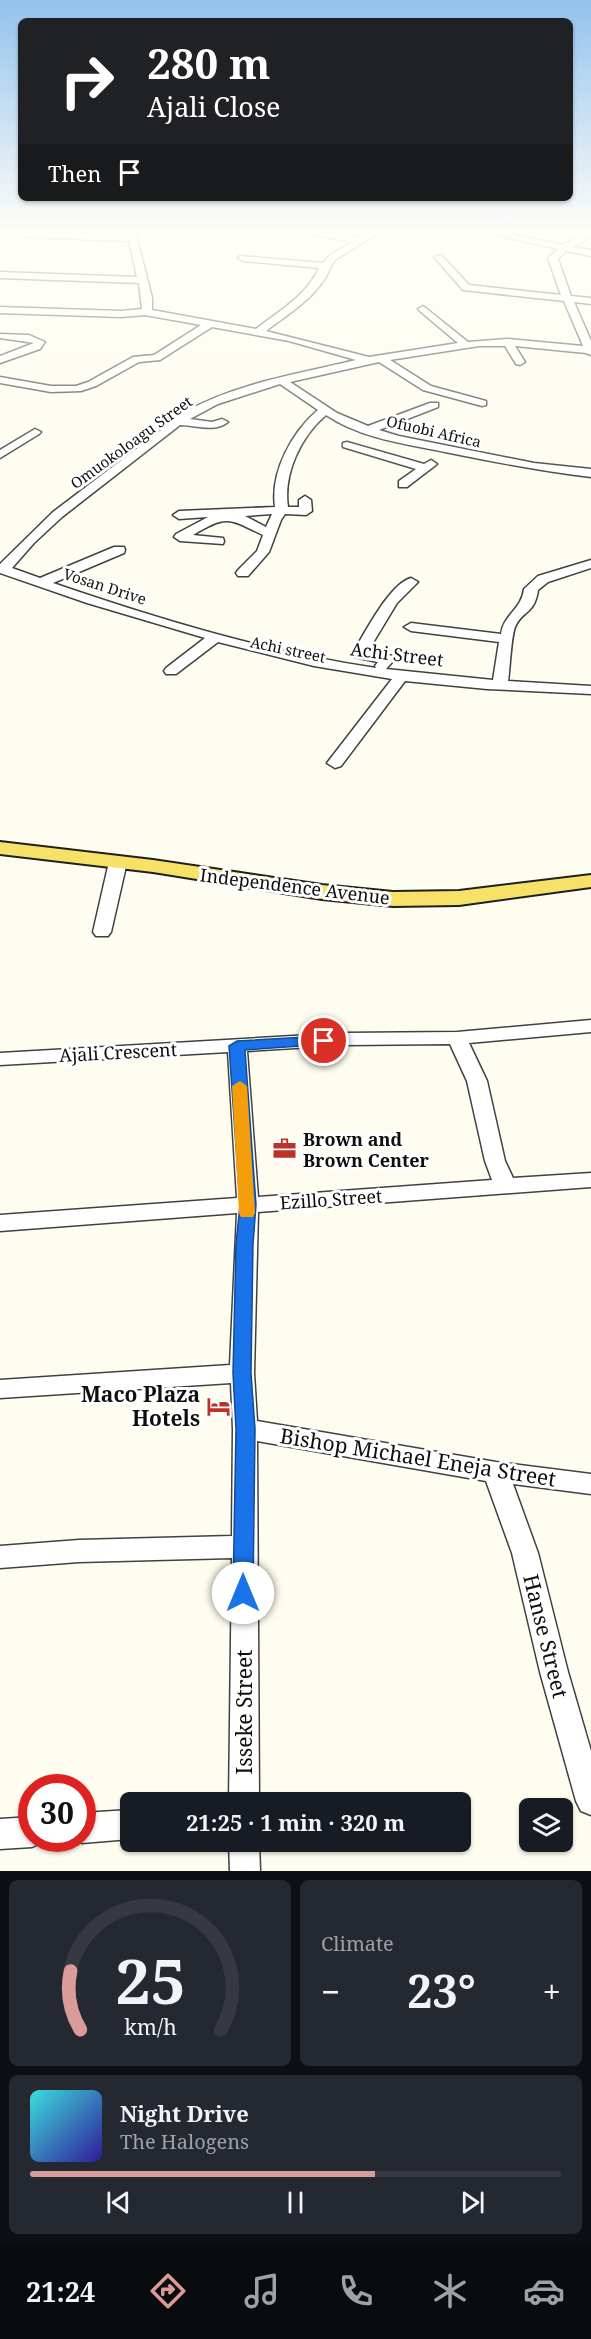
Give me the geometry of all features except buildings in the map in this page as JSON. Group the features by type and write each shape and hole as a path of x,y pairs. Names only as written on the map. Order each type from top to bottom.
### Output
{"main road":[{"name":"Independence Avenue","path":"0,838 324,886"},
{"name":"Independence Avenue","path":"0,848 97,853 118,862 438,899 591,870"},
{"name":"Independence Avenue","path":"497,888 591,881"}],"street":[{"path":"36,317 49,320 81,317"},
{"path":"174,317 258,332 374,359 427,388 482,403"},
{"path":"258,332 277,317"},
{"path":"433,317 465,344"},
{"path":"577,317 591,350"},
{"path":"29,338 49,320"},
{"path":"129,375 210,324"},
{"path":"0,358 36,347 40,342 29,338 3,336"},
{"path":"507,342 520,362"},
{"name":"Omuokoloagu Street","path":"2,569 32,537 59,514 182,421 216,401 374,359 465,344 507,342 591,350"},
{"path":"0,380 69,390 92,384 136,359 156,358"},
{"name":"Ofuobi Africa","path":"284,382 325,410 368,430 407,442 548,469 591,473"},
{"path":"368,430 434,405"},
{"path":"243,573 263,552 269,533 282,510 280,487 295,448 312,421 325,410"},
{"path":"182,421 213,425 222,422"},
{"path":"0,455 35,432"},
{"path":"347,445 426,468"},
{"path":"403,484 449,450"},
{"path":"179,515 306,511 305,500"},
{"path":"218,541 180,537 198,525 217,519 248,520 256,528 269,533"},
{"path":"41,583 119,550"},
{"path":"501,682 501,668 509,624 521,615 530,599 531,589 543,579 591,564"},
{"name":"Vosan Drive","path":"2,569 208,635"},
{"path":"382,666 388,659 359,654 392,601 411,582"},
{"path":"411,627 507,639"},
{"name":"Achi street","path":"208,635 220,633 319,657 501,682 591,684"},
{"path":"171,671 208,635"},
{"name":"Achi Street","path":"208,635 316,662 402,675 591,690"},
{"path":"335,762 402,675"},
{"path":"102,932 118,862"},
{"name":"Ajali Crescent","path":"0,1059 345,1039 457,1038 591,1026"},
{"path":"457,1038 477,1081 495,1161 504,1186"},
{"name":"Isseke Street","path":"237,1046 248,1205 244,1244 242,1373 245,1429 244,1792"},
{"name":"Ezillo Street","path":"0,1223 591,1180"},
{"path":"0,1389 242,1373"},
{"name":"Bishop Michael Eneja Street","path":"245,1429 496,1472 591,1484"},
{"name":"Hanse Street","path":"496,1472 525,1553 554,1672 591,1801"},
{"path":"0,1557 79,1551 243,1547"},
{"path":"96,1827 120,1826"},
{"path":"0,1834 18,1833"},
{"path":"244,1852 245,1871"}],"slow traffic":[{"path":"240,1086 247,1213"}],"place":[{"name":"Brown and Brown Center","path":"285,1149"},
{"name":"Maco Plaza Hotels","path":"218,1406"}],"route":[{"path":"243,1593 245,1429 242,1373 244,1244 248,1205 237,1046 324,1041"}]}
